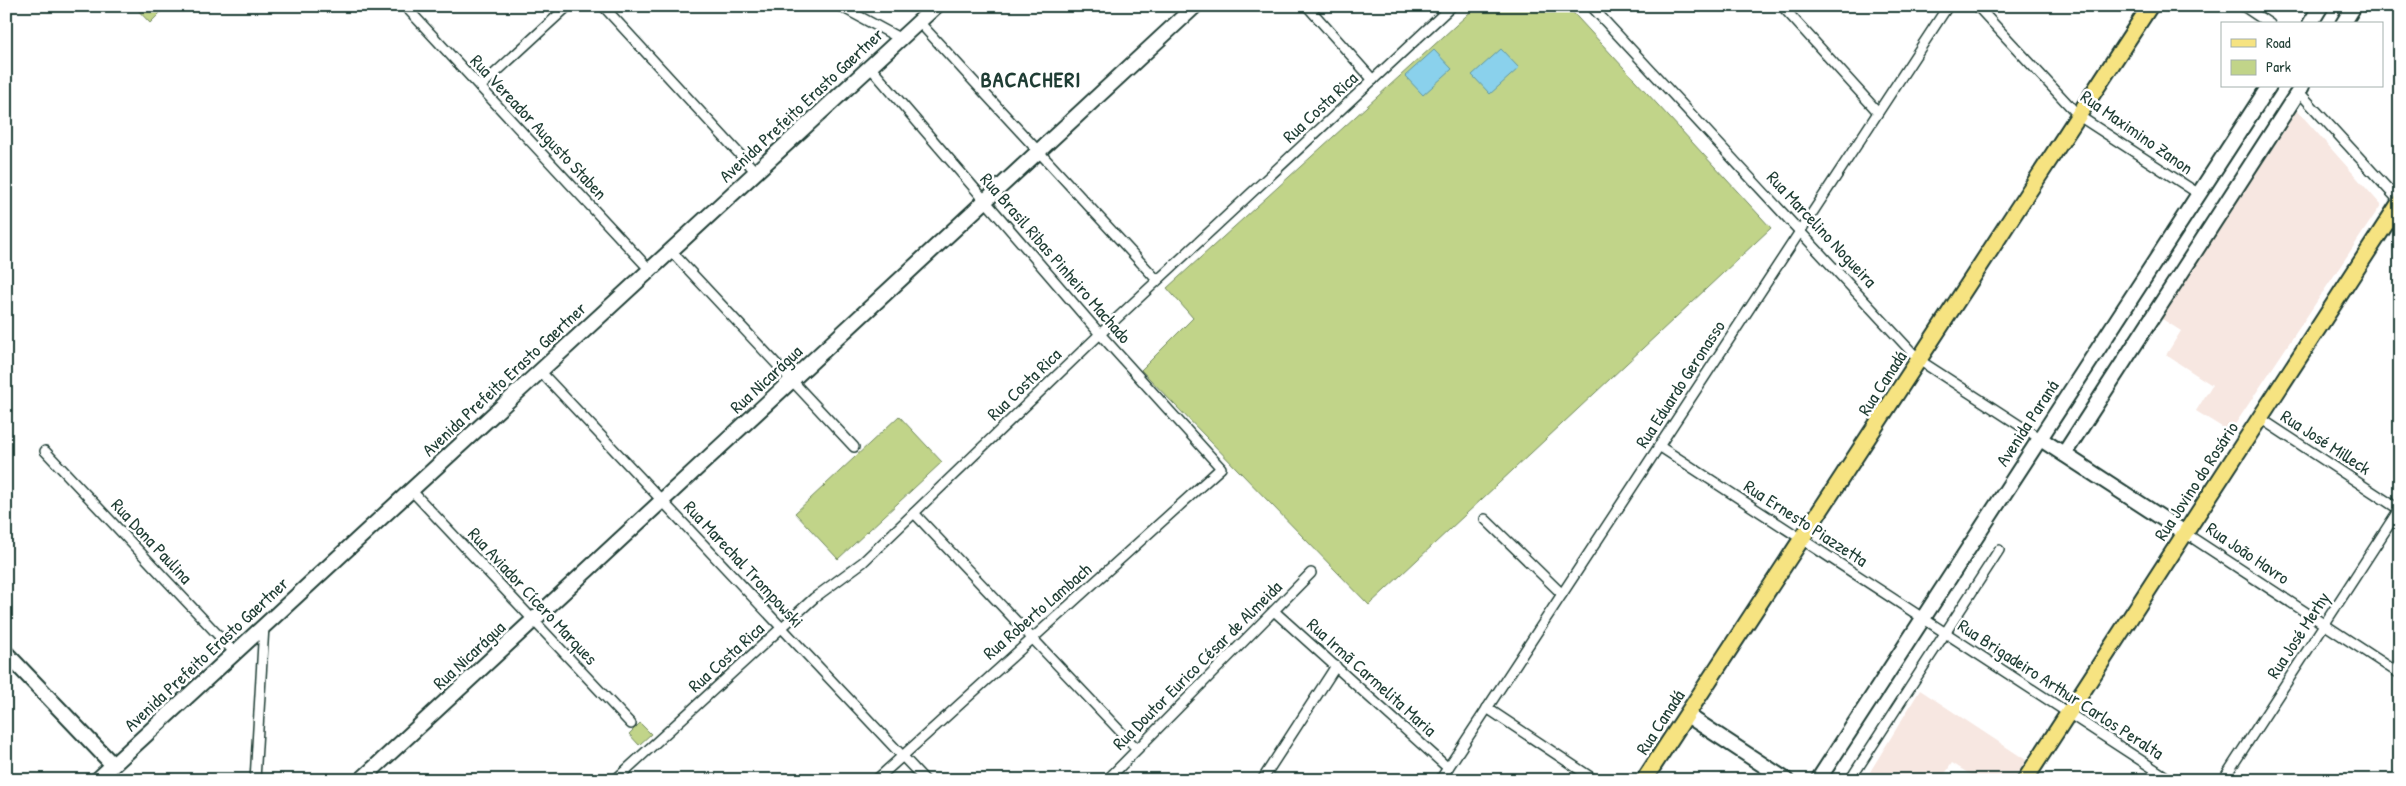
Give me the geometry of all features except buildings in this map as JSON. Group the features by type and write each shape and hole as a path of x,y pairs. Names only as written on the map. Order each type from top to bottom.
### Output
{"main road":[{"name":"Avenida Prefeito Erasto Gaertner","path":"97,780 936,6"},
{"name":"Rua Nicarágua","path":"361,780 1195,6"},
{"name":"Rua Canadá","path":"1644,780 2150,6"},
{"path":"2311,22 2321,6"},
{"path":"2344,22 2354,6"},
{"name":"Avenida Paraná","path":"1818,780 2268,88"},
{"path":"2064,454 2300,89"},
{"name":"Rua Jovino do Rosário","path":"2025,780 2400,202"},
{"name":"Rua Marcelino Nogueira","path":"2039,438 2052,446"},
{"name":"Rua João Havro","path":"2052,446 2185,533"},
{"path":"7,656 113,764"},
{"path":"1687,715 1786,780"}],"street":[{"name":"Rua Vereador Augusto Staben","path":"405,6 650,270"},
{"path":"480,87 568,6"},
{"path":"603,6 756,172"},
{"path":"840,6 901,38"},
{"path":"1307,6 1373,80"},
{"name":"Rua Costa Rica","path":"615,780 814,598 863,562 1157,280 1452,6"},
{"name":"Rua Marcelino Nogueira","path":"1591,6 1919,360 2039,438"},
{"path":"1782,6 1878,112"},
{"name":"Rua Eduardo Geronasso","path":"1440,780 1948,6"},
{"name":"Rua Maximino Zanon","path":"1976,6 2079,116 2199,194"},
{"path":"2243,6 2267,22"},
{"path":"919,22 1157,280"},
{"name":"Rua Brasil Ribas Pinheiro Machado","path":"870,67 1100,334 1221,468"},
{"path":"2300,89 2400,202"},
{"path":"670,251 854,448"},
{"name":"Rua Marechal Trompowski","path":"540,371 925,780"},
{"name":"Rua José Milleck","path":"2260,418 2400,509"},
{"name":"Rua Ernesto Piazzetta","path":"1659,446 1935,626"},
{"name":"Rua Dona Paulina","path":"45,451 235,653"},
{"name":"Rua Roberto Lambach","path":"876,780 1031,637 1041,632 1221,468"},
{"name":"Rua Aviador Cícero Marques","path":"411,490 631,724"},
{"name":"Rua José Merhy","path":"2223,780 2400,509"},
{"path":"914,513 1137,749"},
{"path":"1485,519 1562,594"},
{"name":"Rua João Havro","path":"2185,533 2400,674"},
{"path":"1850,780 1999,550"},
{"name":"Rua Doutor Eurico César de Almeida","path":"1107,780 1311,573"},
{"name":"Rua Irmã Carmelita Maria","path":"1274,610 1448,768"},
{"path":"255,780 264,626"},
{"name":"Rua Brigadeiro Arthur Carlos Peralta","path":"1935,626 2171,780"},
{"path":"1262,780 1336,666"},
{"path":"1487,708 1595,780"}],"shaded area":[{"path":"2296,109 2381,205 2230,432 2196,411 2212,385 2166,355 2181,331 2159,317"},
{"path":"1920,690 2026,760 2014,780 1979,780 1952,763 1941,780 1865,780"}],"green space":[{"path":"134,6 167,6 150,23"},
{"path":"1477,6 1567,6 1771,228 1369,605 1141,370 1193,318 1167,288"},
{"path":"899,416 942,462 838,559 795,513"},
{"path":"640,723 651,734 639,745 629,734"}],"water":[{"path":"1501,49 1519,68 1490,94 1472,75"},
{"path":"1434,50 1452,69 1423,95 1405,76"}],"district":[{"name":"BACACHERI","path":"1031,79"}]}
